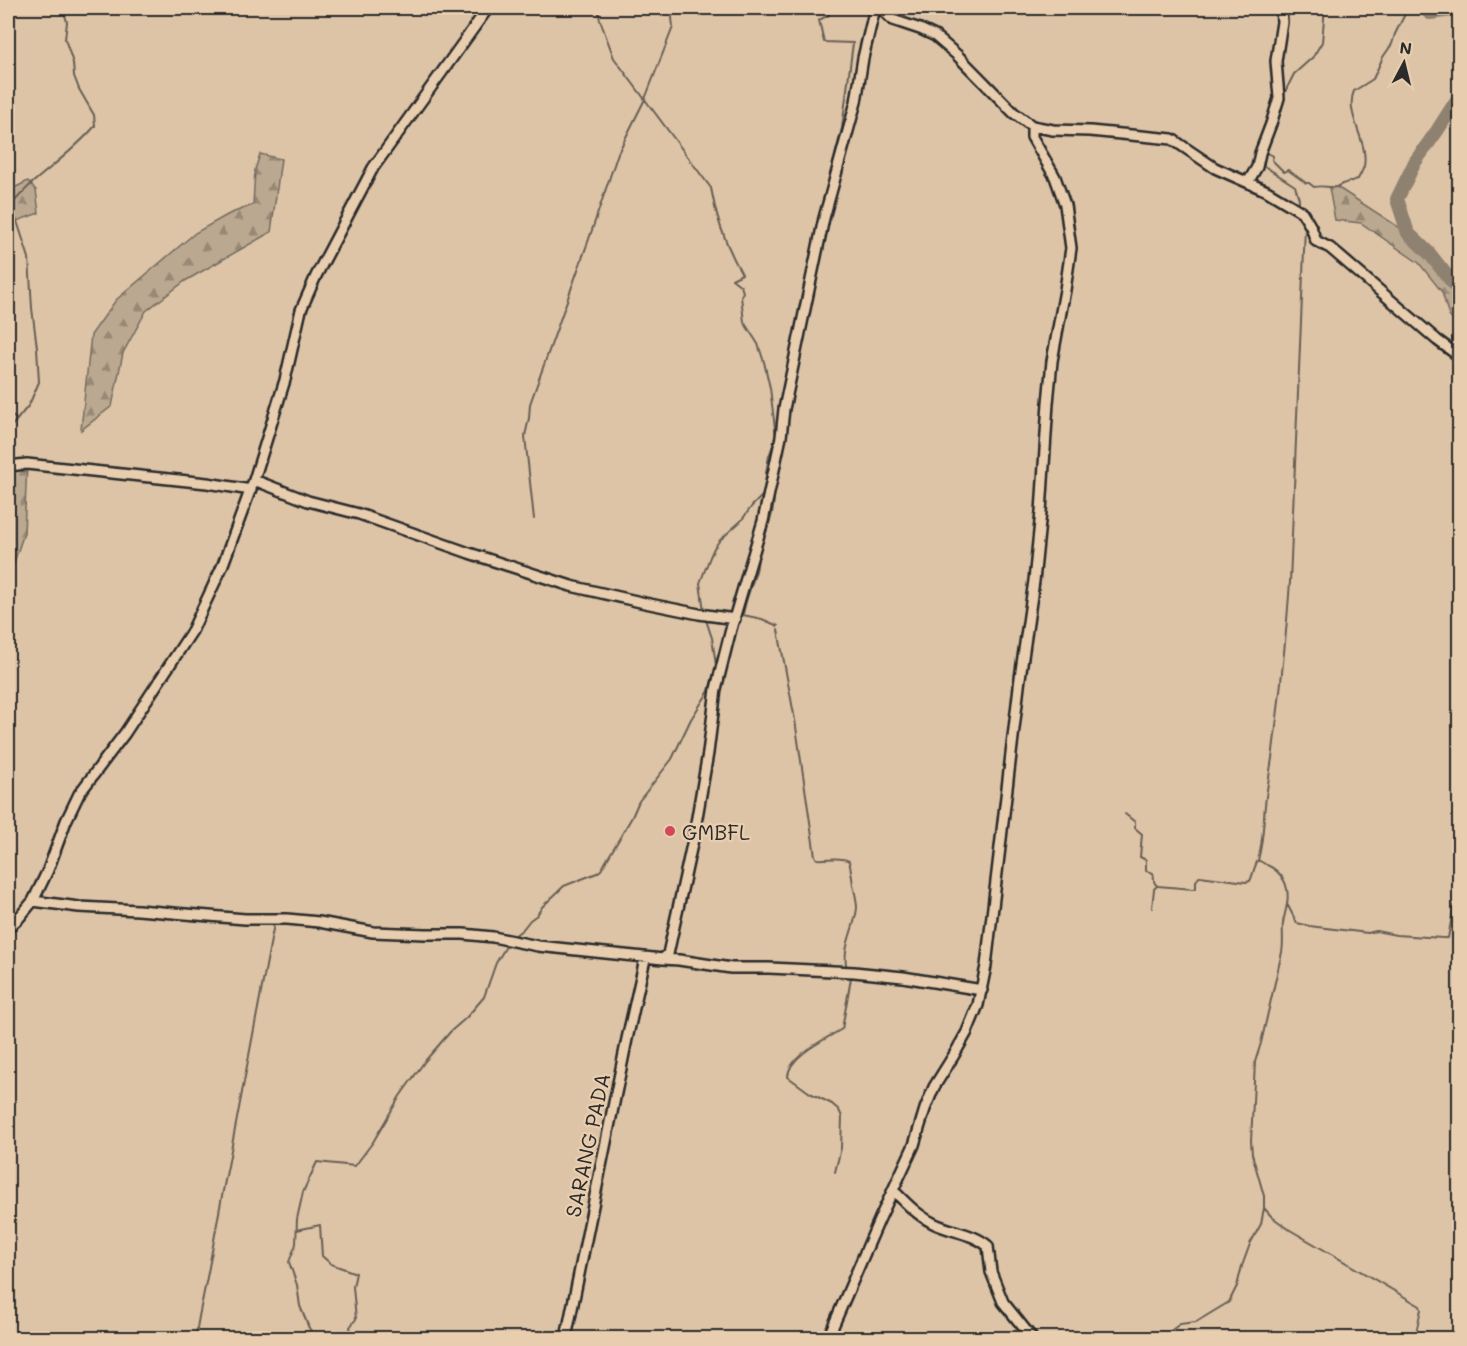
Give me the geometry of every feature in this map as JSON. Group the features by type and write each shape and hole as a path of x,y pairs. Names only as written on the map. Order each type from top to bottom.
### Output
{"street":[{"path":"8,928 33,901 79,794 125,733 192,631 222,567 255,480 285,380 301,310 316,276 373,168 488,8"},
{"path":"663,960 668,954 693,841 716,689 763,521 824,218 856,102 863,57 878,8 893,20 935,36 1014,113 1032,126 1053,130 1172,139 1215,168 1267,191 1302,212 1316,241 1330,248 1460,357"},
{"path":"1248,182 1257,167 1279,98 1276,61 1282,22 1281,8"},
{"path":"828,1338 914,1145 934,1087 967,1032 982,990 1034,581 1052,361 1071,248 1065,205 1055,177 1032,137 1032,126"},
{"path":"8,466 27,464 207,483 251,490"},
{"path":"255,480 308,501 359,514 571,586 699,614 735,618"},
{"path":"33,901 79,907 245,919 287,919 319,922 373,932 493,937 538,946 679,960 731,968 854,972 903,977 982,990"},
{"name":"SARANG PADA","path":"566,1338 645,958"},
{"path":"893,1190 930,1222 974,1237 988,1246 991,1272 1003,1302 1032,1338"}],"green space":[{"path":"260,154 281,159 271,232 185,281 146,311 123,353 112,406 81,430 91,335 116,300 195,233 229,214 253,205 255,170"},
{"path":"28,181 36,190 39,213 17,221 8,212 8,203 12,189"},
{"path":"1337,187 1408,233 1429,253 1459,292 1459,327 1449,316 1442,292 1419,263 1361,223 1335,220 1329,188"},
{"path":"27,464 24,533 8,580 8,482 11,465"}],"waterway":[{"path":"8,208 95,126 94,115 74,76 73,63 65,39 67,22 63,8"},
{"path":"598,8 614,58 711,188 723,233 742,274 732,279 741,286 743,292 741,296 744,322 758,344 770,388 776,437 769,456 765,491 741,521 714,548 700,583 704,611"},
{"path":"534,519 525,436 530,404 618,153 645,99 673,27 671,8"},
{"path":"829,179 842,128 853,43 824,42 819,20 829,15 830,8"},
{"path":"1283,96 1294,74 1313,57 1322,42 1324,8"},
{"path":"1337,187 1358,179 1364,166 1363,147 1352,109 1354,91 1373,79 1408,8"},
{"path":"1424,8 1430,13 1460,9"},
{"path":"1460,95 1415,162 1397,199 1408,233 1429,253 1460,292"},
{"path":"1263,151 1273,156 1272,160 1284,172 1288,170 1314,187 1337,187"},
{"path":"1261,164 1295,186 1299,207"},
{"path":"8,212 17,221 29,258 39,382 29,405 10,428 13,445 11,463"},
{"path":"1265,864 1258,860 1278,709 1290,582 1304,223"},
{"path":"8,412 17,420"},
{"path":"8,482 10,468"},
{"path":"773,492 772,514 759,551 756,571 743,615 762,619 778,626"},
{"path":"513,937 564,886 601,870 639,801 672,759 691,719 709,691 716,665 712,638 705,617"},
{"path":"778,630 795,720 815,856 817,859 838,858 849,861 857,908 847,946 847,969"},
{"path":"1125,814 1135,822 1135,828 1142,834 1140,857 1146,860 1146,871 1153,873 1154,882 1158,886 1193,889 1196,888 1196,881 1200,876 1250,881 1258,860"},
{"path":"1164,1338 1180,1324 1196,1322 1229,1302 1237,1286 1250,1244 1261,1224 1264,1196 1252,1154 1251,1141 1255,1062 1282,952 1283,923 1288,898 1281,876 1267,865"},
{"path":"1152,908 1154,889 1157,886"},
{"path":"1287,904 1297,923 1309,926 1443,938 1448,938 1454,905 1460,905"},
{"path":"196,1338 274,924"},
{"path":"316,1338 300,1306 297,1285 289,1262 296,1244 297,1219 303,1192 317,1162 355,1166 425,1061 484,997 496,963 508,943"},
{"path":"835,1172 841,1148 842,1117 839,1110 788,1077 794,1062 801,1055 842,1029 851,978 849,975"},
{"path":"1264,1208 1290,1230 1420,1306 1415,1338"},
{"path":"297,1230 320,1225 322,1256 331,1264 356,1273 353,1287 356,1319 350,1327 353,1338"},
{"path":"1456,1338 1460,1326"}],"place":[{"name":"GMBFL","path":"670,831"}]}
